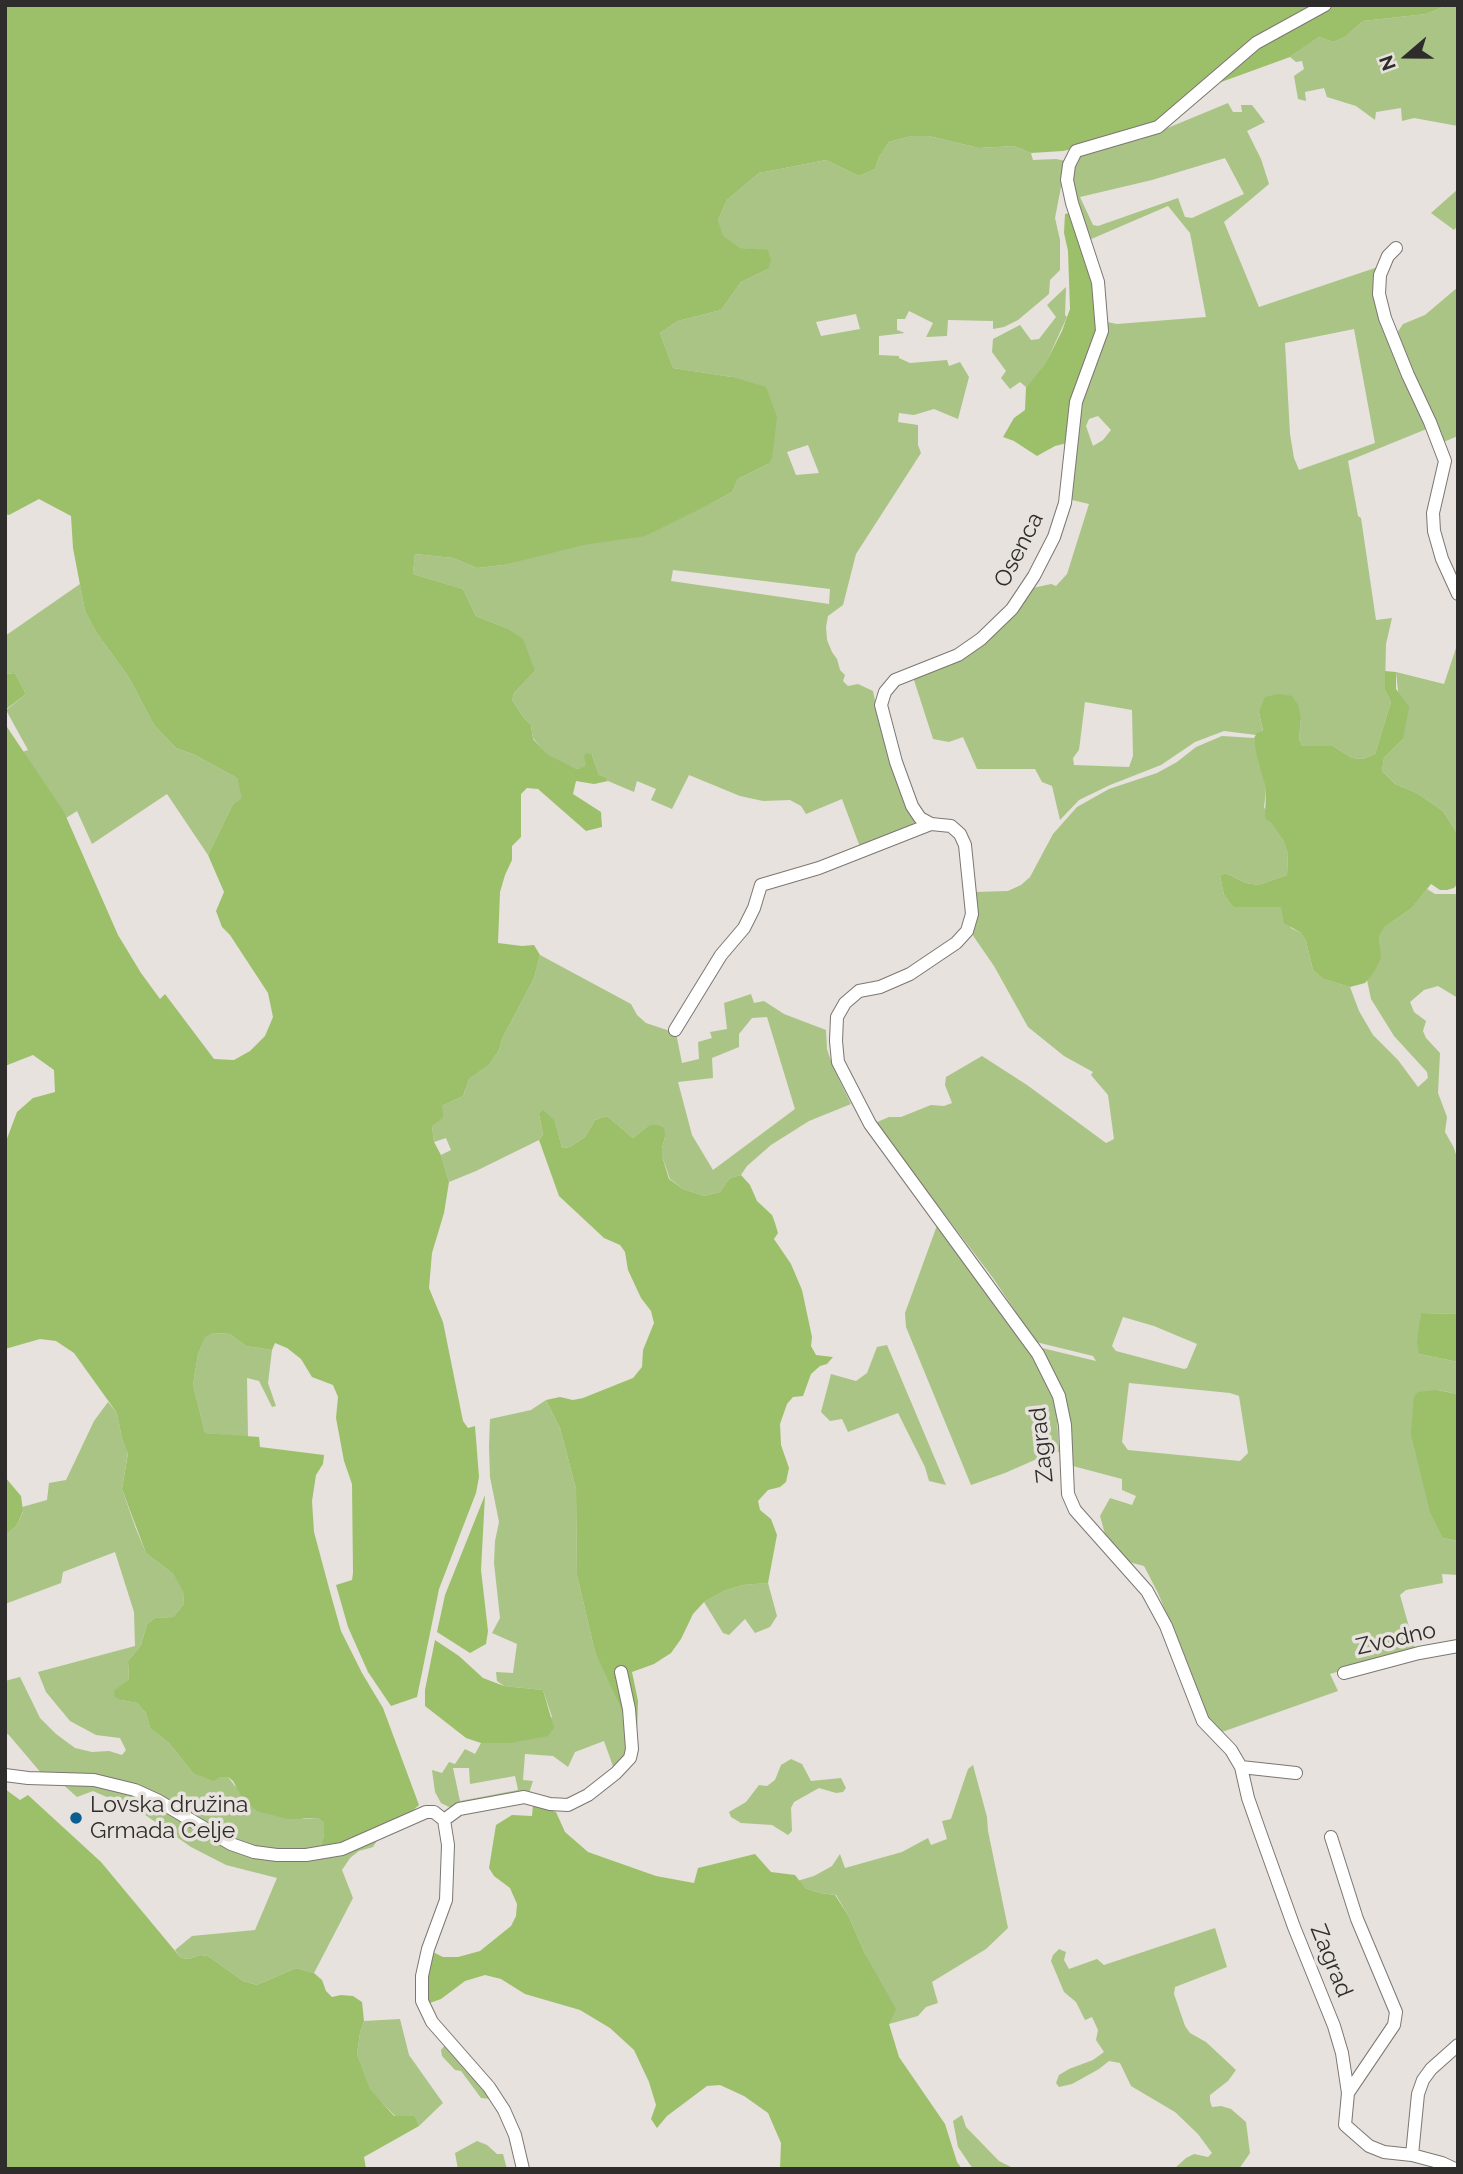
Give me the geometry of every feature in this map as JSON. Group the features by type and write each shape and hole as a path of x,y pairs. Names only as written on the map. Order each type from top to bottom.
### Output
{"street":[{"name":"Osenca","path":"870,1124 838,1062 837,1017 845,1003 859,991 880,987 910,974 956,943 967,930 972,914 965,845 960,834 951,826 931,824 920,818 912,806 896,762 881,705 885,692 895,680 958,655 981,639 1012,608 1034,576 1054,537 1065,503 1076,402 1102,331 1098,282 1072,202 1067,180 1069,165 1076,151 1158,127 1255,43 1325,5"},
{"path":"1396,248 1388,257 1380,275 1378,293 1385,318 1445,461 1433,513 1434,531 1442,559 1458,594"},
{"path":"675,1030 720,955 744,928 761,885 819,868 931,824"},
{"name":"Zagrad","path":"870,1124 1038,1354 1059,1396 1065,1425 1068,1494 1075,1510 1147,1591 1166,1626 1203,1721 1231,1750 1241,1767 1261,1835 1342,2053 1348,2093 1345,2125 1369,2146 1384,2152 1412,2155 1443,2163 1455,2169"},
{"name":"Zvodno","path":"1343,1673 1458,1646"},
{"path":"444,1820 459,1809 524,1797 550,1804 568,1805 588,1795 616,1773 630,1758 632,1749 629,1709 621,1672"},
{"path":"1241,1767 1296,1773"},
{"path":"5,1775 94,1780 135,1790 231,1844 254,1852 277,1855 306,1855 342,1849 426,1812 434,1812 444,1820 448,1845 446,1900 428,1949 422,1976 422,2001 432,2022 489,2087 503,2110 514,2135 523,2169"},
{"name":"Zagrad","path":"1331,1837 1357,1919 1396,2012 1394,2025 1348,2093"},
{"path":"1412,2155 1418,2094 1423,2080 1431,2069 1458,2045"}],"green space":[{"path":"5,5 1448,5 1426,14 1363,21 1345,37 1333,42 1319,37 1290,57 1213,85 1165,118 1076,148 1031,153 1014,146 979,148 929,136 911,136 889,142 875,169 859,176 826,160 759,173 727,200 718,220 723,236 741,248 768,250 771,261 768,269 741,282 721,310 678,321 660,333 673,368 732,377 766,387 777,417 772,458 768,464 738,479 732,492 645,536 583,545 504,565 477,568 453,558 415,554 413,574 463,589 476,616 506,628 523,639 535,671 514,693 512,700 531,725 533,739 548,755 577,769 586,766 584,755 592,755 599,775 606,777 608,781 594,784 576,781 573,794 601,812 602,827 586,831 538,789 527,788 521,794 521,837 512,846 512,860 500,892 498,943 534,945 540,955 534,978 489,1065 469,1079 463,1096 442,1106 443,1117 432,1127 434,1142 449,1182 444,1213 432,1253 429,1288 443,1322 463,1421 468,1428 475,1426 479,1477 476,1493 439,1589 417,1697 391,1706 368,1672 348,1627 336,1585 352,1580 352,1484 344,1461 336,1418 338,1397 333,1385 312,1377 301,1359 275,1343 272,1350 246,1346 230,1334 213,1333 205,1337 198,1354 193,1385 205,1433 259,1437 260,1447 324,1455 323,1464 316,1475 312,1501 314,1532 329,1588 341,1631 383,1708 419,1805 401,1821 369,1835 320,1849 324,1823 318,1818 288,1819 257,1811 243,1799 228,1777 219,1777 214,1781 193,1773 169,1743 150,1728 146,1713 137,1703 115,1697 114,1691 129,1679 128,1661 141,1645 147,1624 155,1618 173,1617 184,1604 183,1591 173,1574 146,1553 122,1489 128,1453 117,1413 74,1353 56,1341 40,1339 5,1349 5,1144 17,1112 33,1098 55,1092 54,1070 33,1055 5,1066 5,724 64,812 118,935 141,973 160,999 165,994 214,1059 234,1060 250,1051 265,1036 273,1017 268,993 222,927 216,911 224,892 208,855 233,804 242,798 237,778 195,755 176,748 154,725 128,676 96,632 85,611 73,548 71,516 39,499 9,515 5,514"},
{"path":"1448,5 1458,5 1458,126 1414,118 1402,121 1401,108 1376,112 1375,120 1356,106 1327,97 1324,88 1305,92 1306,101 1298,99 1294,76 1304,69 1302,61 1296,62 1290,57 1319,37 1333,42 1345,37 1363,21 1426,14"},
{"path":"1228,103 1233,112 1242,112 1241,105 1252,105 1265,122 1247,131 1261,159 1269,184 1224,222 1259,307 1378,267 1374,286 1429,428 1348,461 1358,516 1361,518 1376,620 1392,618 1386,644 1385,690 1391,702 1375,754 1363,759 1352,758 1333,746 1302,746 1299,739 1301,718 1263,707 1259,712 1263,732 1256,735 1224,731 1195,742 1161,765 1079,800 1060,820 1052,786 1042,782 1035,769 977,769 963,737 949,742 933,739 913,677 944,665 1028,589 1051,584 1056,586 1067,574 1089,504 1068,499 1081,400 1107,322 1117,324 1206,317 1190,233 1168,206 1089,240 1071,177 1078,157 1086,152 1141,139","holes":["1225,158 1244,194 1192,218 1185,217 1178,198 1098,226 1093,225 1080,197 1152,180","1354,329 1375,443 1299,470 1290,434 1285,343","1098,416 1111,430 1103,440 1093,446 1086,426 1089,419","1085,702 1132,710 1133,756 1129,767 1074,765 1073,758 1079,750"]},
{"path":"911,136 929,136 979,148 1014,146 1031,153 1033,160 1066,161 1055,218 1060,240 1060,270 1050,280 1049,294 1018,320 1004,327 993,329 993,321 948,320 947,336 926,337 933,323 909,311 905,319 897,319 897,330 905,333 879,336 879,355 899,356 910,363 947,360 949,366 960,362 969,377 958,419 934,409 914,415 899,413 898,422 918,425 918,445 921,453 856,554 843,605 828,616 827,640 840,670 845,675 843,681 848,686 858,684 873,691 878,715 916,821 911,826 860,847 842,799 806,814 801,806 790,800 763,801 740,796 689,775 672,809 651,800 656,789 637,781 634,792 599,775 592,755 586,767 577,769 548,756 533,738 531,725 512,700 514,693 535,671 506,628 476,616 463,589 413,574 415,554 453,558 477,568 504,565 689,513 732,492 738,479 768,464 732,377 673,368 660,333 678,321 721,310 741,282 768,269 768,251 741,248 722,236 718,220 727,200 759,173 826,160 859,176 875,169 889,142","holes":["856,314 860,329 821,336 816,322","808,445 819,473 796,475 787,452","673,570 830,589 829,604 671,581"]},
{"path":"1458,189 1458,225 1454,230 1431,213"},
{"path":"1070,213 1101,314 1067,443 1037,456 1003,437 1014,418 1025,410 1026,387 1044,366 1070,309 1068,251 1064,233 1065,214"},
{"path":"1066,287 1067,317 1044,367 1026,387 1020,382 1010,389 1001,378 1006,371 992,352 993,339 1020,325 1031,340 1039,339 1056,317 1047,305"},
{"path":"1458,287 1458,436 1441,443 1395,336 1403,324 1425,315"},
{"path":"80,584 85,611 96,632 128,676 154,725 176,748 195,755 237,778 243,798 233,804 208,855 167,794 92,844 77,811 66,818 22,752 28,750 6,710 26,694 15,673 5,674 5,636"},
{"path":"1458,642 1458,835 1443,811 1417,793 1395,784 1382,771 1384,758 1403,739 1396,672 1444,684"},
{"path":"1385,671 1396,672 1396,689 1409,707 1403,739 1384,758 1382,771 1395,784 1417,793 1443,811 1458,835 1458,883 1447,890 1440,890 1431,884 1412,908 1385,927 1379,937 1381,958 1374,972 1365,983 1350,987 1323,979 1313,970 1306,941 1301,933 1284,923 1281,907 1233,907 1224,895 1220,876 1225,873 1246,883 1258,885 1287,875 1288,854 1283,840 1272,823 1265,818 1266,790 1254,738 1257,733 1263,731 1259,712 1265,697 1279,694 1292,696 1298,705 1301,718 1299,739 1302,746 1333,746 1352,758 1363,759 1375,754 1391,702 1385,690"},
{"path":"15,673 26,694 5,710 5,674"},
{"path":"1222,736 1254,738 1266,790 1264,807 1288,854 1287,875 1258,885 1246,883 1225,873 1220,876 1224,895 1233,907 1281,907 1291,928 1301,933 1306,941 1313,970 1323,979 1350,987 1359,1011 1373,1035 1398,1060 1418,1087 1428,1078 1427,1072 1394,1036 1371,999 1367,980 1380,958 1379,937 1385,927 1412,908 1427,889 1435,894 1458,894 1458,998 1438,986 1424,990 1410,1002 1414,1012 1426,1021 1423,1031 1426,1038 1440,1053 1438,1093 1447,1117 1445,1132 1458,1161 1458,1314 1421,1313 1419,1354 1458,1362 1458,1394 1438,1390 1443,1538 1458,1541 1458,1575 1442,1574 1443,1583 1406,1590 1400,1595 1415,1648 1330,1674 1338,1691 1222,1732 1209,1719 1158,1593 1144,1566 1125,1561 1105,1534 1100,1516 1110,1498 1132,1505 1136,1496 1122,1490 1122,1479 1069,1465 1050,1367 1042,1348 1096,1361 1093,1356 1036,1342 993,1278 875,1123 889,1117 901,1117 931,1105 944,1106 952,1103 945,1085 946,1077 982,1056 1027,1085 1106,1143 1114,1139 1108,1095 1091,1075 1093,1072 1064,1056 1028,1027 994,966 974,937 969,926 975,892 1008,891 1021,885 1030,877 1053,834 1077,807 1109,789 1157,773 1196,747","holes":["1123,1317 1154,1326 1197,1344 1187,1368 1116,1351 1112,1346","1129,1383 1239,1396 1248,1453 1240,1461 1128,1450 1122,1442"]},
{"path":"540,955 631,1004 637,1015 646,1023 676,1033 682,1063 699,1059 698,1042 712,1038 710,1032 727,1029 724,1003 751,994 754,1003 764,1001 784,1014 826,1030 827,1049 833,1067 851,1104 809,1121 771,1145 747,1166 741,1175 730,1178 720,1192 704,1196 683,1189 670,1179 662,1156 665,1137 649,1125 633,1138 607,1116 595,1120 585,1137 570,1147 562,1148 555,1121 539,1114 543,1135 539,1140 449,1182 441,1155 451,1150 446,1138 434,1142 432,1127 442,1117 442,1106 463,1096 469,1079 489,1065 534,978","holes":["767,1017 795,1109 713,1170 692,1135 678,1082 713,1078 712,1058 739,1047 739,1034 752,1018"]},
{"path":"543,1110 555,1121 562,1148 570,1147 585,1137 595,1120 607,1116 633,1138 649,1125 664,1128 662,1156 669,1179 683,1189 704,1196 720,1192 730,1178 741,1175 750,1185 757,1201 772,1215 778,1233 774,1239 791,1264 802,1290 812,1337 811,1346 816,1355 833,1357 811,1374 803,1396 793,1397 787,1404 780,1424 781,1445 789,1468 786,1482 780,1487 768,1490 758,1501 760,1510 771,1519 777,1535 768,1583 743,1585 704,1602 693,1614 671,1653 654,1664 632,1672 638,1701 637,1733 629,1725 595,1652 577,1575 576,1489 560,1428 546,1400 560,1397 573,1400 583,1398 633,1378 642,1367 643,1350 654,1323 651,1311 641,1298 628,1270 625,1252 620,1245 604,1238 559,1196 539,1140 543,1135 539,1114"},
{"path":"939,1220 1040,1365 1052,1393 1057,1418 1059,1452 1047,1453 1005,1473 971,1485 906,1327 905,1313"},
{"path":"1421,1313 1458,1314 1458,1362 1419,1354 1417,1342"},
{"path":"213,1333 230,1334 246,1346 272,1350 268,1383 276,1406 272,1407 259,1381 247,1378 248,1437 205,1433 193,1385 198,1354 205,1336"},
{"path":"887,1345 946,1485 929,1481 925,1467 898,1413 848,1432 842,1419 830,1421 821,1412 831,1374 856,1381 867,1373 877,1347"},
{"path":"1437,1390 1458,1394 1458,1541 1443,1538 1430,1512 1411,1434 1414,1397 1418,1392"},
{"path":"546,1400 560,1428 576,1489 577,1575 595,1652 637,1733 625,1757 614,1769 604,1741 575,1752 568,1767 553,1756 525,1754 523,1780 533,1781 529,1793 449,1807 441,1803 435,1792 432,1770 442,1773 449,1762 455,1764 465,1749 475,1754 481,1743 510,1743 552,1717 543,1690 504,1686 497,1681 496,1672 513,1673 517,1644 492,1633 500,1618 494,1563 499,1522 490,1477 490,1419 531,1410","holes":["453,1768 469,1768 470,1784 515,1776 518,1790 460,1801"]},
{"path":"108,1402 117,1413 122,1439 128,1452 122,1489 136,1529 146,1553 173,1574 183,1590 184,1604 173,1617 155,1618 147,1624 141,1645 128,1661 129,1679 115,1691 121,1700 137,1703 146,1713 150,1728 169,1743 193,1773 228,1777 235,1786 304,1819 318,1818 324,1823 320,1849 278,1852 247,1845 211,1829 156,1795 42,1774 8,1734 5,1735 5,1681 20,1677 40,1718 75,1748 122,1755 126,1750 120,1738 96,1735 70,1721 46,1692 38,1672 135,1646 134,1612 115,1552 63,1572 61,1583 5,1604 5,1536 17,1525 23,1512 22,1507 47,1500 49,1483 66,1480 94,1421"},
{"path":"5,1477 21,1496 23,1511 17,1525 5,1536"},
{"path":"485,1495 481,1570 488,1631 486,1644 470,1653 437,1632 445,1595"},
{"path":"768,1583 777,1616 770,1627 755,1633 745,1619 729,1635 723,1633 704,1602 743,1585"},
{"path":"435,1640 459,1656 483,1678 504,1686 543,1690 554,1728 548,1736 510,1743 481,1743 466,1738 425,1706 425,1690"},
{"path":"791,1759 802,1764 811,1781 841,1778 846,1788 843,1792 836,1793 819,1788 794,1802 791,1808 792,1831 788,1835 772,1825 741,1823 731,1817 729,1812 746,1802 759,1785 767,1786 775,1780 781,1765"},
{"path":"973,1765 987,1817 1008,1928 986,1949 932,1982 938,2003 926,2007 918,2016 889,2024 865,1954 836,1895 805,1888 797,1881 814,1876 832,1866 840,1854 845,1868 902,1852 928,1838 931,1845 947,1839 942,1821 951,1819 968,1769"},
{"path":"59,1781 80,1781 134,1793 276,1859 378,1839 373,1847 359,1851 350,1858 342,1870 353,1898 314,1973 296,1968 257,1985 243,1981 208,1956 181,1958 175,1950 192,1936 255,1930 277,1878 226,1865 191,1847 141,1812 93,1791 77,1797"},
{"path":"5,1789 20,1800 28,1795 101,1862 181,1958 208,1956 243,1981 257,1985 296,1968 314,1973 322,1980 326,1991 332,1997 353,1996 362,2002 364,2021 357,2054 370,2089 394,2116 415,2116 419,2126 364,2157 366,2169 5,2169"},
{"path":"533,1805 556,1812 565,1832 588,1852 656,1876 694,1883 698,1868 755,1854 771,1872 795,1875 805,1888 835,1895 896,2009 889,2024 899,2057 945,2124 957,2162 962,2169 780,2169 781,2143 768,2113 744,2096 720,2085 707,2086 667,2116 657,2128 651,2119 656,2105 634,2050 610,2028 580,2010 525,1994 501,1979 485,1975 465,1981 441,1999 427,2004 425,1991 431,1951 443,1957 458,1957 480,1951 511,1926 516,1916 517,1904 510,1888 494,1876 489,1868 496,1825 512,1815 532,1816"},
{"path":"1215,1928 1227,1967 1175,1987 1174,1994 1190,2033 1206,2042 1236,2070 1228,2081 1210,2095 1210,2101 1212,2107 1231,2109 1246,2122 1250,2153 1239,2169 1174,2169 1194,2154 1208,2157 1212,2153 1198,2134 1175,2112 1131,2086 1120,2063 1109,2061 1072,2084 1059,2087 1056,2083 1059,2075 1093,2060 1104,2052 1096,2040 1098,2030 1092,2017 1085,2020 1076,2002 1064,1992 1051,1961 1059,1949 1066,1952 1064,1960 1069,1969 1097,1959 1104,1965"},
{"path":"400,2019 409,2055 443,2103 419,2126 415,2116 395,2116 370,2090 357,2054 364,2021"},
{"path":"446,2044 490,2099 481,2098 461,2071 455,2070 442,2056 441,2050"},
{"path":"962,2115 966,2127 999,2161 1015,2169 973,2169 958,2147 953,2121"},
{"path":"477,2141 497,2154 503,2154 507,2169 458,2169 455,2153"}],"place":[{"name":"Lovska družina Grmada Celje","path":"76,1818"}]}
